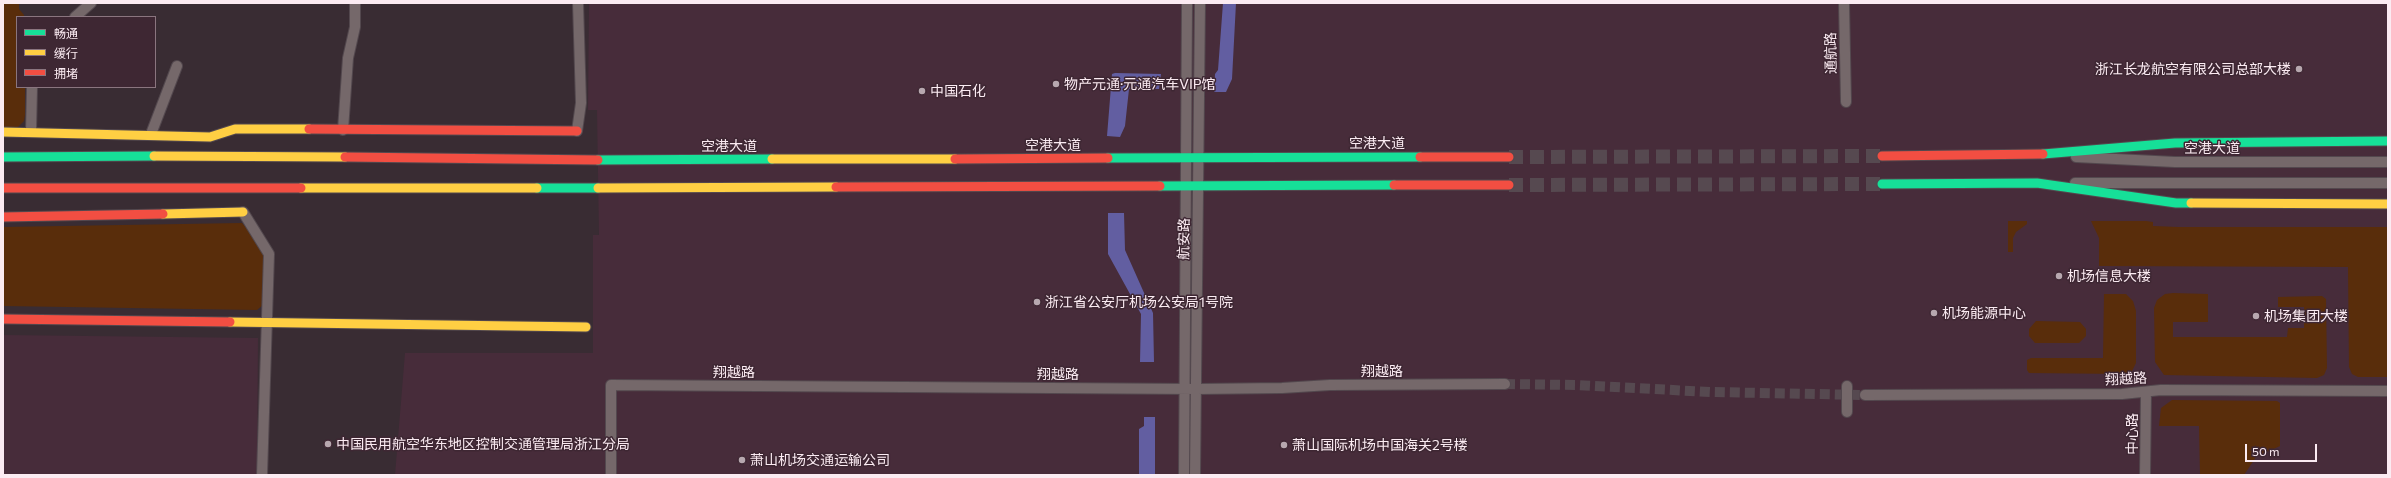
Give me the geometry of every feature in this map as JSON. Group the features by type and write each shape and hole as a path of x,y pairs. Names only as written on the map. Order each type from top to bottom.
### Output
{"main road":[{"path":"3,132 151,134 210,137 235,129 577,131"},
{"name":"空港大道","path":"1882,156 2037,155 2175,142 2388,141"},
{"name":"空港大道","path":"3,157 261,156 598,160 1509,157"},
{"path":"1882,184 2037,183 2176,202 2388,204"},
{"path":"3,188 1509,185"},
{"path":"3,217 243,212"},
{"path":"3,319 586,327"}],"street":[{"path":"76,16 91,3"},
{"path":"343,130 348,58 356,27 355,3"},
{"path":"577,131 581,103 578,3"},
{"name":"航安路","path":"1184,475 1187,3"},
{"name":"航安路","path":"1195,475 1200,3"},
{"name":"通航路","path":"1844,3 1846,102"},
{"path":"151,134 177,66"},
{"path":"31,132 32,88"},
{"name":"空港大道","path":"2037,155 2175,162 2388,162"},
{"path":"2037,183 2388,183"},
{"path":"243,212 269,254 262,475"},
{"name":"翔越路","path":"611,475 611,385 1196,389 1282,388 1330,385 1505,384"},
{"path":"1847,386 1847,412"},
{"name":"翔越路","path":"1865,395 2146,392 2161,390 2388,391"},
{"name":"中心路","path":"2145,475 2146,392"}],"shaded area":[{"path":"3,3 19,3 19,9 24,16 16,16 16,88 25,88 25,115 24,121 17,128 3,128"},
{"path":"589,3 2388,3 2388,475 395,475 405,353 593,353 593,235 599,235 597,110 588,110"},
{"path":"1223,3 1236,3 1232,79 1226,92 1214,92 1215,74 1218,70"},
{"path":"1112,74 1161,74 1159,89 1129,89 1125,126 1120,137 1107,136"},
{"path":"1108,213 1124,213 1125,250 1153,313 1154,362 1140,362 1141,314 1108,254"},
{"path":"2008,221 2027,221 2027,224 2016,232 2013,238 2013,252 2008,252"},
{"path":"2091,221 2146,221 2153,222 2153,226 2178,227 2388,227 2388,377 2358,377 2352,374 2349,367 2348,267 2099,266 2099,238"},
{"path":"242,223 256,238 264,256 264,304 257,310 3,306 3,227"},
{"path":"2104,294 2126,294 2133,301 2136,311 2136,363 2132,371 2125,374 2029,373 2027,370 2027,360 2031,358 2103,358"},
{"path":"2165,294 2208,294 2208,322 2173,322 2173,337 2287,337 2288,328 2304,328 2304,307 2278,307 2278,297 2322,296 2326,299 2327,368 2324,375 2317,378 2164,375 2155,362 2154,308 2157,300"},
{"path":"2036,321 2080,322 2086,329 2086,336 2079,343 2035,343 2029,336 2029,329"},
{"path":"3,335 258,338 257,475 3,475"},
{"path":"2172,400 2277,401 2280,403 2280,446 2256,457 2244,475 2200,475 2199,426 2159,426 2161,408"},
{"path":"1144,417 1155,417 1155,475 1139,475 1139,429 1144,426"}],"tunnel":[{"path":"1509,157 1882,156"},
{"path":"1509,185 1882,184"},
{"path":"1505,384 1576,385 1711,392 1865,395"}],"traffic: fast":[{"path":"2043,154 2175,143 2388,141"},
{"path":"3,157 154,156"},
{"path":"1108,158 1420,157"},
{"path":"598,160 772,159"},
{"path":"1882,184 2037,183 2176,203 2191,203"},
{"path":"1160,186 1394,185"},
{"path":"537,188 598,188"}],"traffic: slow":[{"path":"3,132 210,137 235,129 309,129"},
{"path":"154,156 345,157"},
{"path":"772,159 955,159"},
{"path":"598,188 836,187"},
{"path":"301,188 537,188"},
{"path":"2191,203 2388,204"},
{"path":"163,214 243,212"},
{"path":"230,322 586,327"}],"traffic: jam":[{"path":"309,129 577,131"},
{"path":"1882,156 2043,154"},
{"path":"345,157 598,160"},
{"path":"1420,157 1509,157"},
{"path":"955,159 1108,158"},
{"path":"1394,185 1509,185"},
{"path":"836,187 1160,186"},
{"path":"3,188 301,188"},
{"path":"3,217 163,214"},
{"path":"3,319 230,322"}],"place":[{"name":"浙江长龙航空有限公司总部大楼","path":"2299,69"},
{"name":"物产元通·元通汽车VIP馆","path":"1056,84"},
{"name":"中国石化","path":"922,91"},
{"name":"机场信息大楼","path":"2059,276"},
{"name":"浙江省公安厅机场公安局1号院","path":"1037,302"},
{"name":"机场能源中心","path":"1934,313"},
{"name":"机场集团大楼","path":"2256,316"},
{"name":"中国民用航空华东地区控制交通管理局浙江分局","path":"328,444"},
{"name":"萧山国际机场中国海关2号楼","path":"1284,445"},
{"name":"萧山机场交通运输公司","path":"742,460"}]}
